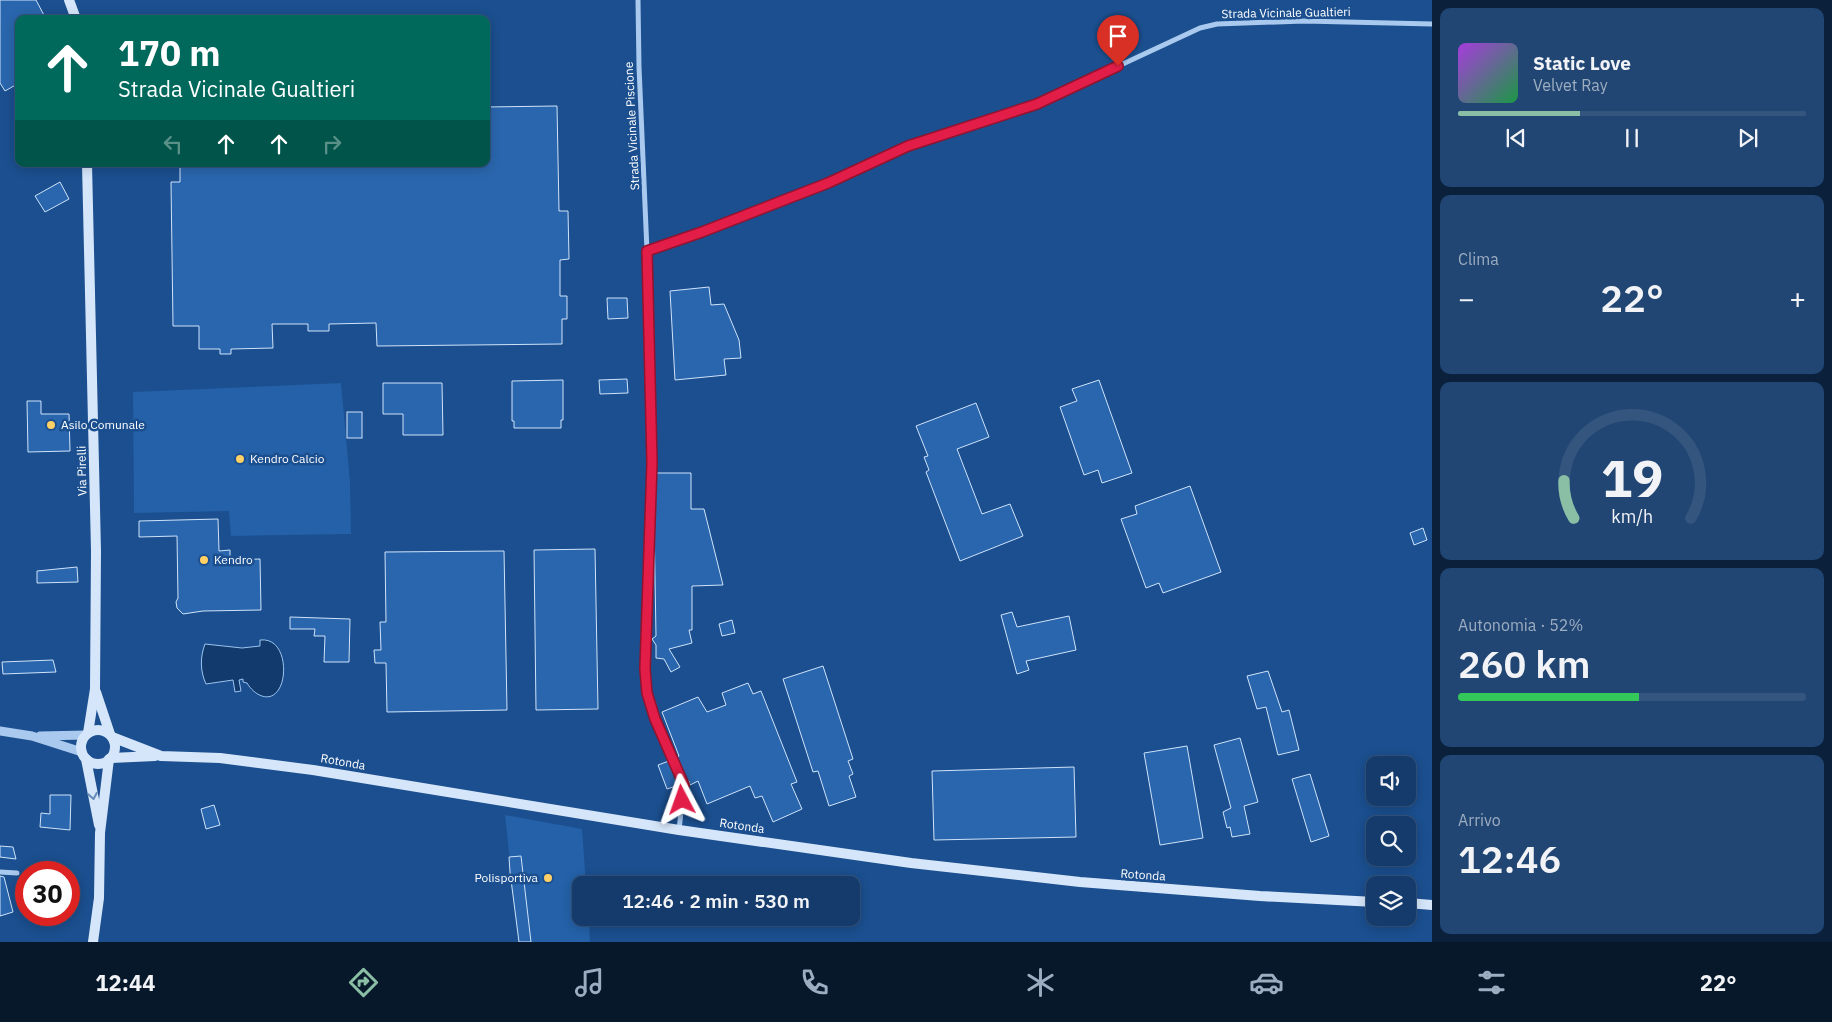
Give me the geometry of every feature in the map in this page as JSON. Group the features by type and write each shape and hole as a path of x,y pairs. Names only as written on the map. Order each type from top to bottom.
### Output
{"main road":[{"path":"69,0 75,15"},
{"name":"Via Pirelli","path":"87,167 96,551 94,689 87,734"},
{"name":"Via Pirelli","path":"94,689 111,736"},
{"path":"93,942 99,898 100,833 110,759 115,751 115,742 111,736 102,730 94,730 87,734 81,743 100,833"},
{"name":"Rotonda","path":"111,736 161,756 220,758 313,770 679,830 911,863 1080,882 1260,896 1366,902"},
{"path":"84,756 94,763 103,763 110,759 161,756"},
{"path":"1416,903 1432,904"}],"street":[{"name":"Strada Vicinale Piscione","path":"638,0 647,251"},
{"name":"Strada Vicinale Gualtieri","path":"647,251 702,232 828,183 908,146 1037,104 1200,28 1217,24 1304,21 1432,24"},
{"path":"647,251 652,463 645,669 647,693 655,719 684,785 679,830"},
{"path":"0,731 32,736 87,734"},
{"path":"32,736 84,756"},
{"path":"0,872 15,874"}],"shaded area":[{"name":"Kendro Calcio","path":"341,383 350,482 351,534 231,536 229,511 134,513 133,392"},
{"path":"260,640 275,644 282,658 284,667 282,683 275,694 267,697 262,696 247,683 243,682 243,679 239,680 241,691 235,692 233,680 206,684 201,664 205,644 242,648 260,646"},
{"name":"Polisportiva","path":"505,815 582,829 585,876 572,876 572,926 589,926 590,942 519,942"}],"building":[{"path":"0,0 36,0 44,15 15,15 15,85 5,91 0,83"},
{"path":"557,106 559,211 568,211 569,259 560,260 560,296 567,296 567,319 562,319 562,344 377,346 376,323 329,324 329,331 308,331 308,324 272,324 273,348 231,349 231,354 220,354 220,349 199,349 199,326 173,326 171,182 180,182 180,167 490,167 490,107"},
{"path":"60,182 69,199 45,212 35,196"},
{"path":"709,287 711,305 724,304 739,340 741,358 724,359 726,375 675,380 670,291"},
{"path":"607,298 627,298 628,318 608,319"},
{"path":"627,379 628,393 600,394 599,380"},
{"path":"563,380 563,420 561,420 561,428 514,428 514,421 512,421 512,381"},
{"path":"1099,380 1132,473 1102,483 1098,470 1084,475 1060,407 1077,401 1072,389"},
{"path":"383,383 442,383 443,435 403,435 403,414 383,414"},
{"path":"27,401 41,401 41,414 69,414 70,451 28,452"},
{"path":"976,403 989,437 957,449 982,514 1010,504 1023,536 960,561 926,472 929,470 924,457 928,456 916,426"},
{"path":"347,412 362,412 362,438 347,438"},
{"path":"656,473 691,473 691,509 704,509 723,585 692,586 692,630 689,630 692,643 669,649 680,667 671,672 664,659 656,658 656,645 652,639 656,636 654,519"},
{"path":"1190,486 1221,572 1163,593 1159,583 1146,588 1121,519 1137,514 1135,506"},
{"name":"Kendro","path":"218,519 219,551 230,550 230,560 260,559 261,610 203,611 183,614 177,608 176,602 178,598 177,536 139,537 139,521"},
{"path":"1423,528 1427,540 1414,545 1410,533"},
{"path":"595,549 598,709 536,710 534,550"},
{"path":"504,551 507,710 387,712 386,663 375,663 374,650 381,650 380,622 386,622 385,552"},
{"path":"77,567 78,582 37,583 37,571"},
{"path":"1012,612 1017,627 1069,616 1076,650 1026,661 1029,670 1017,674 1001,615"},
{"path":"290,617 350,619 349,662 324,662 325,636 314,636 315,629 290,629"},
{"path":"732,620 735,633 722,636 719,624"},
{"path":"53,660 56,672 3,674 2,662"},
{"path":"823,666 853,759 848,761 853,774 849,776 856,797 829,806 818,771 813,772 783,679"},
{"path":"1268,671 1282,712 1289,710 1299,750 1278,755 1266,707 1257,709 1247,676"},
{"path":"748,683 753,694 761,691 797,782 791,784 802,809 773,822 762,796 755,798 750,786 707,804 698,781 690,785 689,781 687,781 662,712 698,697 707,712 726,705 722,693"},
{"path":"1240,738 1258,802 1244,806 1250,834 1232,837 1230,827 1227,828 1223,812 1231,808 1214,745"},
{"path":"1187,746 1203,838 1160,845 1144,753"},
{"path":"669,761 679,785 667,789 658,765"},
{"path":"1074,767 1076,837 934,840 932,771"},
{"path":"1310,774 1329,836 1311,842 1292,779"},
{"path":"50,795 71,795 70,830 40,827 41,813 50,814"},
{"path":"214,805 220,825 206,829 201,809"},
{"path":"0,846 13,847 16,859 0,857"},
{"path":"521,856 531,942 519,942 510,872 509,857"},
{"path":"0,876 4,877 13,912 0,916"}],"place":[{"name":"Asilo Comunale","path":"51,425"},
{"name":"Kendro Calcio","path":"240,459"},
{"name":"Kendro","path":"204,560"},
{"name":"Polisportiva","path":"548,878"}],"route":[{"path":"682,800 684,785 655,719 647,693 645,669 652,463 647,251 702,232 828,183 908,146 1037,104 1118,66"}]}
